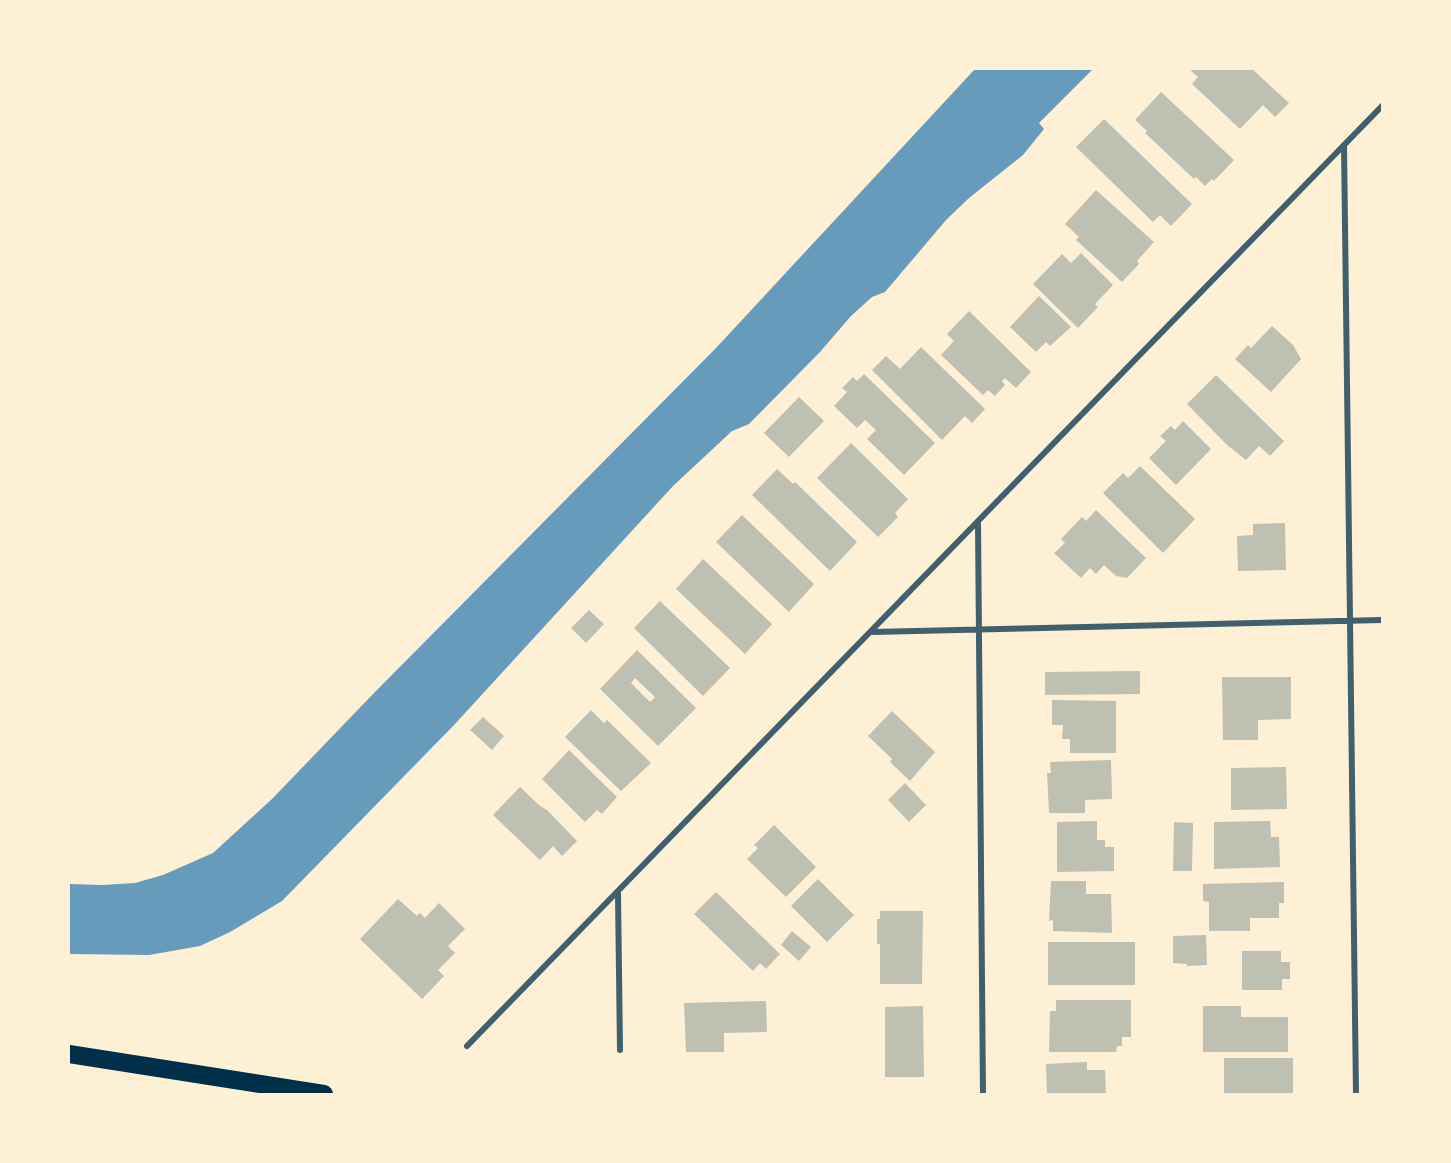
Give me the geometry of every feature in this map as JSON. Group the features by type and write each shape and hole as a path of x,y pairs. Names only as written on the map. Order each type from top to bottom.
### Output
{"highway":[{"path":"69,1054 324,1094"}],"street":[{"path":"467,1046 618,894 1382,106"},
{"path":"1344,146 1356,1094"},
{"path":"978,523 983,1094"},
{"path":"873,632 1382,620"},
{"path":"618,894 620,1050"}],"water":[{"path":"975,69 1093,69 1039,123 1044,129 1023,155 969,198 946,220 885,292 872,297 851,316 820,352 749,424 732,431 673,486 455,724 282,901 230,932 200,946 149,955 69,954 69,884 135,883 163,875 213,853 272,799 716,348"}],"building":[{"path":"1189,69 1252,69 1289,103 1275,117 1263,105 1240,129 1192,84 1198,77"},
{"path":"1161,92 1234,160 1214,181 1212,179 1205,186 1196,177 1194,179 1145,133 1147,131 1135,120"},
{"path":"1104,119 1192,204 1171,226 1160,215 1153,222 1076,147"},
{"path":"1096,190 1154,242 1137,261 1139,264 1122,282 1076,240 1079,237 1065,224"},
{"path":"1081,253 1113,285 1095,304 1098,307 1078,328 1033,284 1062,254 1071,263"},
{"path":"1039,296 1071,327 1050,346 1046,342 1036,352 1010,327"},
{"path":"969,311 1031,372 1016,388 1005,378 1002,381 1005,385 995,396 988,390 983,395 941,355 954,341 947,334"},
{"path":"1272,326 1293,345 1301,359 1271,392 1235,359 1248,345 1251,348"},
{"path":"921,347 985,409 972,423 965,416 942,440 872,370 886,356 900,369"},
{"path":"864,374 935,443 904,475 867,439 876,430 865,420 857,428 834,406 847,392 842,388 853,377 857,381"},
{"path":"1216,375 1284,441 1270,456 1259,446 1246,460 1227,445 1187,404"},
{"path":"799,397 824,421 789,457 764,433"},
{"path":"1183,421 1211,449 1176,485 1149,458 1166,441 1160,436 1171,426 1175,430"},
{"path":"851,443 908,499 895,513 898,517 878,537 817,478"},
{"path":"1140,466 1195,519 1163,553 1103,493 1123,473 1128,478"},
{"path":"777,469 793,484 795,482 857,542 830,571 752,495"},
{"path":"1096,510 1146,558 1127,578 1116,576 1104,565 1096,574 1090,568 1081,578 1054,553 1065,543 1061,539 1082,517 1086,521"},
{"path":"742,515 814,584 789,612 716,542"},
{"path":"1285,523 1286,570 1238,571 1237,536 1253,535 1253,524"},
{"path":"703,559 772,624 745,654 676,589"},
{"path":"660,601 730,668 703,696 634,628"},
{"path":"589,610 604,624 586,643 571,628"},
{"path":"637,650 696,708 658,746 600,689","holes":["635,678 655,697 650,702 631,683"]},
{"path":"1140,671 1140,694 1045,695 1045,672"},
{"path":"1222,677 1291,677 1291,719 1258,720 1258,740 1223,740"},
{"path":"1052,700 1116,701 1116,753 1070,753 1070,739 1062,739 1063,725 1052,725"},
{"path":"591,710 604,723 607,720 651,763 621,791 565,737"},
{"path":"892,711 935,752 910,781 890,762 892,759 868,736"},
{"path":"483,717 504,736 492,750 470,730"},
{"path":"569,750 617,797 602,814 597,810 585,822 542,779"},
{"path":"1111,760 1112,799 1085,800 1085,813 1049,813 1047,773 1051,773 1050,762"},
{"path":"1286,767 1287,809 1231,810 1231,768"},
{"path":"905,783 926,805 909,822 888,800"},
{"path":"520,787 547,810 577,841 562,856 553,846 540,860 493,815"},
{"path":"1097,821 1097,840 1105,840 1105,847 1114,847 1114,871 1057,872 1057,822"},
{"path":"1270,821 1271,837 1279,837 1280,867 1214,869 1214,822"},
{"path":"1174,822 1193,823 1192,871 1173,871"},
{"path":"774,825 816,867 786,897 747,859 758,848 754,845"},
{"path":"818,879 854,915 827,942 791,906"},
{"path":"1051,881 1086,881 1086,894 1111,894 1112,933 1053,931 1053,920 1049,921"},
{"path":"1284,882 1284,903 1279,903 1279,918 1250,918 1250,931 1209,931 1209,902 1203,901 1203,884"},
{"path":"716,892 780,954 766,969 760,963 753,971 694,914"},
{"path":"398,899 417,916 420,913 425,918 439,903 465,929 448,946 455,953 438,970 444,976 422,999 360,939"},
{"path":"880,911 923,911 922,984 880,984 880,944 877,944 877,919 880,919"},
{"path":"792,931 811,947 799,961 781,945"},
{"path":"1206,935 1207,965 1187,966 1187,964 1173,963 1173,936"},
{"path":"1048,942 1135,942 1135,985 1048,985"},
{"path":"1242,951 1281,951 1281,962 1290,962 1290,979 1282,979 1282,990 1242,990"},
{"path":"1056,1000 1131,1000 1131,1037 1122,1037 1122,1046 1117,1046 1116,1052 1049,1052 1050,1011 1056,1011"},
{"path":"766,1001 767,1032 724,1033 724,1052 686,1052 684,1003"},
{"path":"923,1006 924,1077 885,1077 885,1007"},
{"path":"1203,1006 1241,1006 1241,1017 1288,1017 1288,1052 1203,1052"},
{"path":"1224,1058 1293,1058 1293,1094 1224,1094"},
{"path":"1087,1062 1087,1070 1105,1070 1106,1094 1047,1094 1046,1064"}]}
